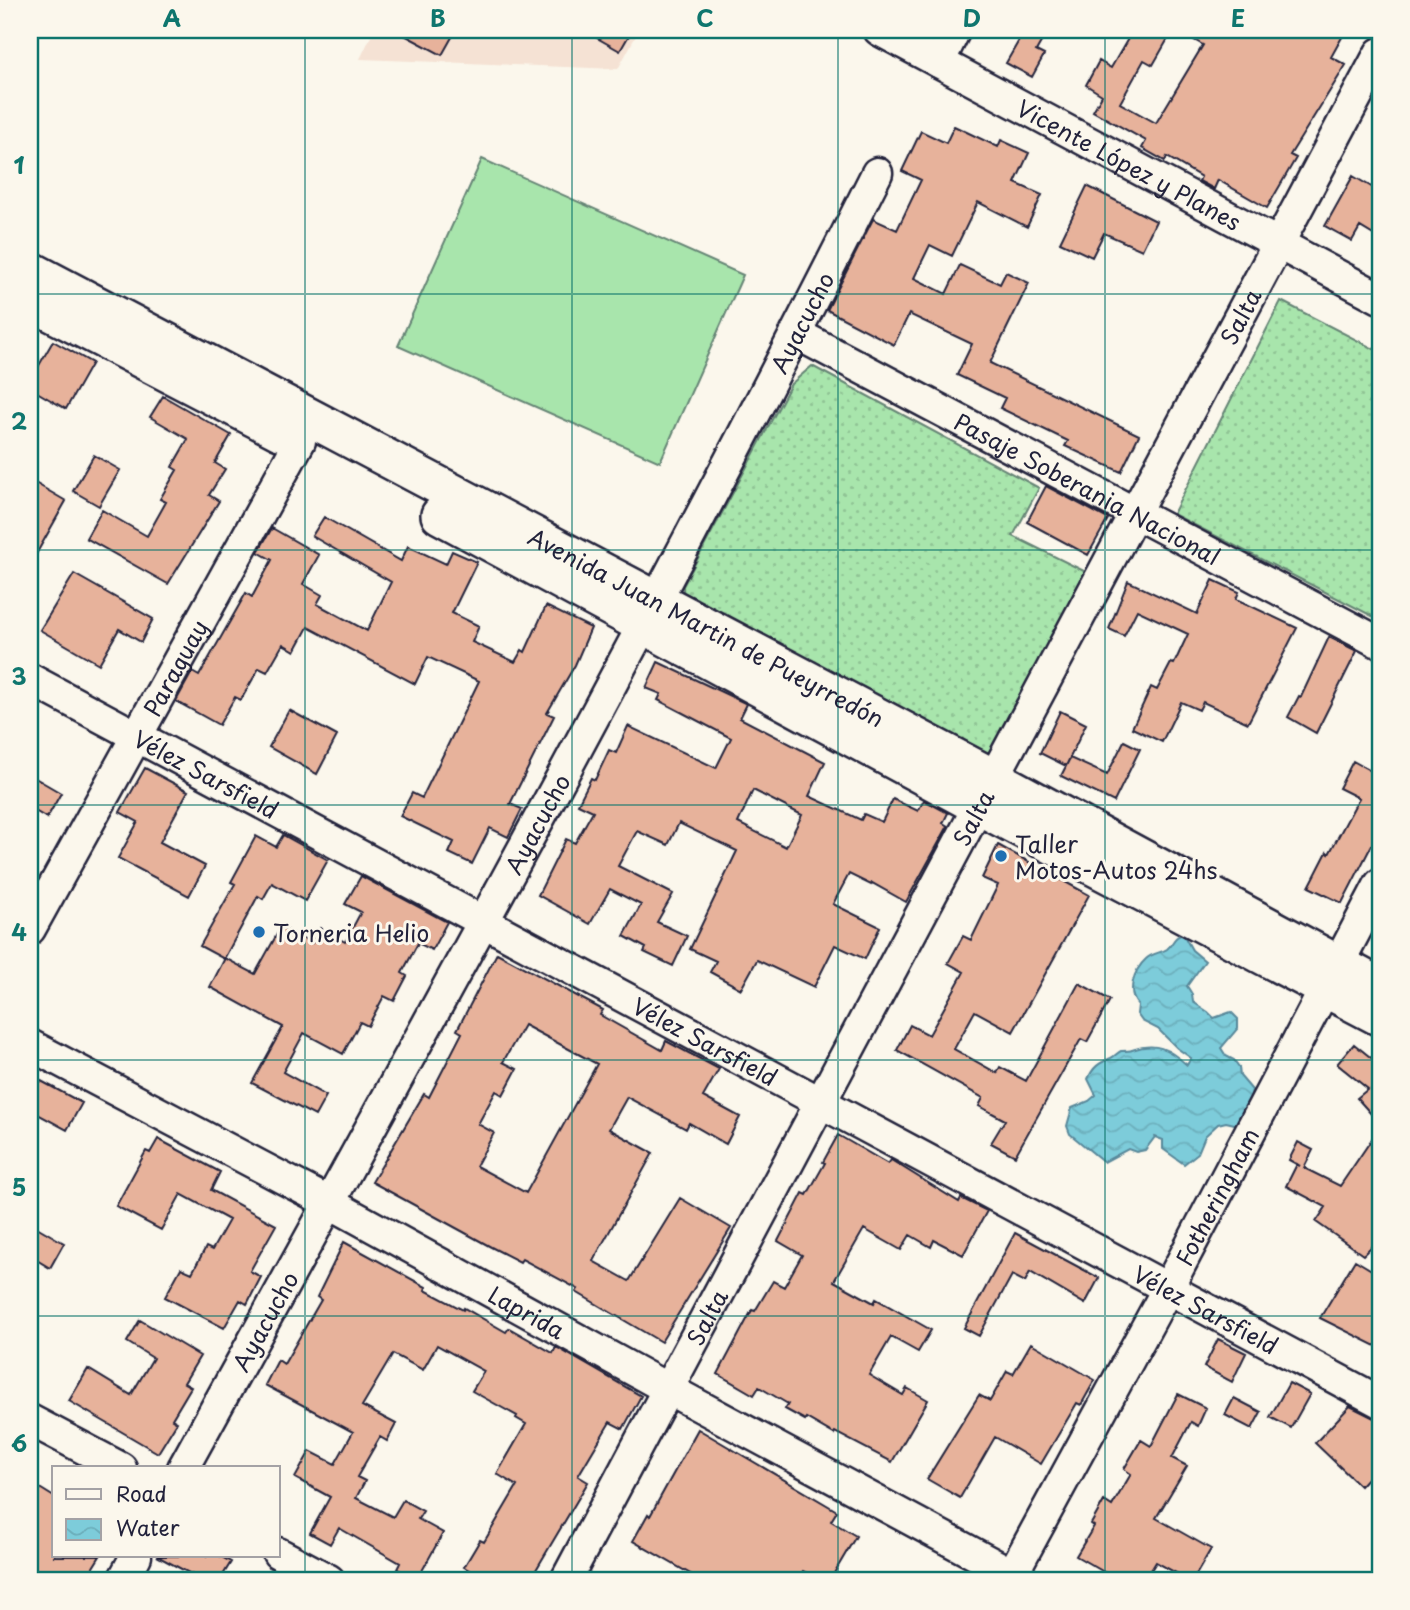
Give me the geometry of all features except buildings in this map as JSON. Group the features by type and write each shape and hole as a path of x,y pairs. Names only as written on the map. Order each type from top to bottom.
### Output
{"main road":[{"name":"Avenida Juan Martin de Pueyrredón","path":"30,270 651,612 1332,977 1380,1017"},
{"name":"Avenida Juan Martin de Pueyrredón","path":"30,301 300,441 651,612"},
{"name":"Avenida Juan Martin de Pueyrredón","path":"1332,977 1380,987"}],"street":[{"name":"Vicente López y Planes","path":"879,30 1380,298"},
{"path":"939,62 955,30"},
{"name":"Salta","path":"566,1580 1380,53"},
{"name":"Ayacucho","path":"184,1466 651,612 797,334 877,173"},
{"name":"Pasaje Soberania Nacional","path":"797,334 1380,643"},
{"name":"Paraguay","path":"30,929 300,441"},
{"name":"Vélez Sarsfield","path":"30,679 1380,1402"},
{"name":"Fotheringham","path":"1015,1578 1380,884"},
{"name":"Laprida","path":"30,1045 330,1203 1015,1578"},
{"path":"30,1420 117,1466"},
{"path":"280,1554 329,1580"},
{"path":"123,1580 135,1558"}],"shaded area":[{"path":"374,30 639,30 618,69 360,59"}],"green space":[{"path":"482,159 743,275 660,462 398,346"},
{"path":"1281,301 1380,352 1380,620 1173,514"},
{"path":"812,366 1039,488 1013,536 1090,574 1007,740 981,759 684,609 683,586 791,384"}],"water":[{"path":"1183,934 1192,950 1205,961 1187,986 1193,1002 1214,1018 1231,1012 1238,1019 1238,1028 1221,1048 1226,1056 1234,1060 1239,1067 1240,1076 1252,1090 1243,1126 1226,1122 1218,1124 1205,1136 1198,1153 1184,1164 1163,1149 1163,1140 1155,1137 1145,1150 1136,1152 1128,1149 1104,1162 1070,1134 1067,1126 1072,1108 1096,1095 1088,1079 1094,1068 1121,1051 1148,1047 1168,1051 1187,1065 1191,1058 1158,1029 1142,1021 1137,1014 1138,1005 1132,994 1135,975 1146,959 1167,949 1175,938"}],"place":[{"name":"Taller Motos-Autos 24hs","path":"1001,856"},
{"name":"Torneria Helio","path":"259,932"}]}
